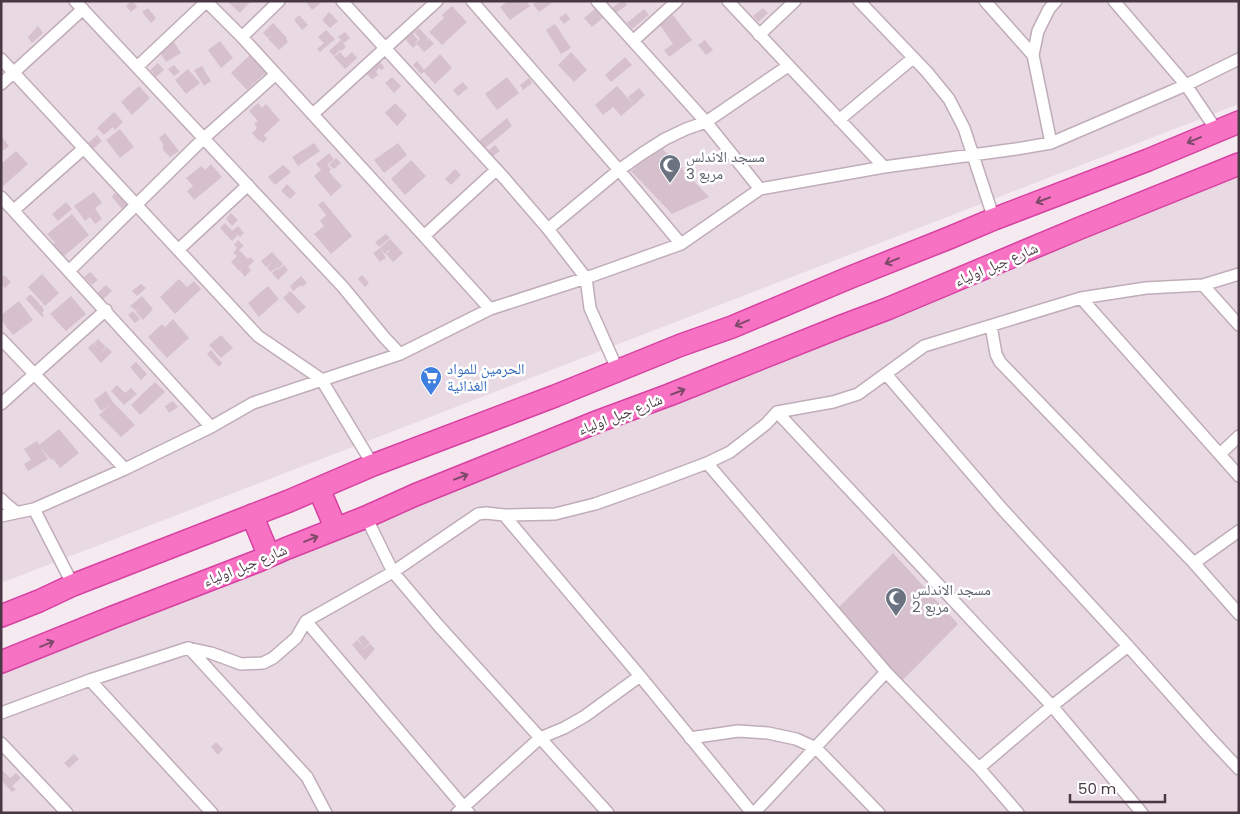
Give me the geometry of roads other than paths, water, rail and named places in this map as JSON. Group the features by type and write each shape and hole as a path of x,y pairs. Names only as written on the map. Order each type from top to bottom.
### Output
{"highway":[{"path":"1,616 73,585 373,466 732,327 994,219 1134,166 1239,122"},
{"name":"شارع جبل اولياء","path":"1,662 366,517 414,495 599,421 887,309 1239,164"},
{"path":"319,489 336,529"},
{"path":"252,515 269,556"}],"street":[{"path":"137,67 206,1 242,37 490,309"},
{"path":"242,37 279,1"},
{"path":"342,1 548,229 586,278 590,308 618,371"},
{"path":"313,114 437,1"},
{"path":"472,1 681,244"},
{"path":"597,1 706,122 760,189"},
{"path":"634,41 677,1"},
{"path":"728,1 884,167"},
{"path":"759,35 795,1"},
{"path":"859,1 950,99 974,155 994,219"},
{"path":"985,1 1033,55"},
{"path":"1051,143 1033,55 1038,31 1049,9 1056,1"},
{"path":"1114,1 1186,85 1217,130"},
{"path":"1,84 79,5 343,287 400,354"},
{"path":"839,120 913,58"},
{"path":"1,59 258,336 321,379 373,466"},
{"path":"1,499 6,504 6,514 34,509 125,469 211,427 252,403 400,354 490,309 586,278 681,244 760,189 884,167 1051,143 1186,85 1239,59"},
{"path":"548,229 619,170 643,153 665,139 706,122 788,66"},
{"path":"69,271 204,138 276,74"},
{"path":"14,210 84,148"},
{"path":"424,236 496,170"},
{"path":"178,250 248,185"},
{"path":"1,197 211,427"},
{"path":"1,713 90,680 188,648 211,653 241,664 264,663 284,650 296,638 306,621 393,572 478,514 555,514 595,504 707,463 730,452 766,424 777,412 833,402 858,394 924,346 1081,298 1146,288 1203,285 1239,274"},
{"path":"1203,285 1239,325"},
{"path":"1081,298 1239,476"},
{"path":"1,404 106,310"},
{"path":"992,326 996,354 1000,362 1194,563 1239,614"},
{"path":"1,339 125,469"},
{"path":"886,374 1004,511 1239,769"},
{"path":"777,412 1052,706 1142,813"},
{"path":"1220,454 1239,436"},
{"path":"707,463 886,672 979,768 1018,813"},
{"path":"34,509 73,585"},
{"path":"504,515 753,813 886,672"},
{"path":"366,517 393,572 438,625 608,813"},
{"path":"1194,563 1239,531"},
{"path":"306,621 463,811 540,738 564,728 585,716 640,676"},
{"path":"979,768 1052,706 1128,646"},
{"path":"188,648 307,777 326,813"},
{"path":"90,680 212,813"},
{"path":"690,738 738,731 768,733 796,739 816,748 879,813"},
{"path":"1,743 67,813"}],"place":[{"name":"مسجد الاندلس مربع 3","path":"670,184"},
{"name":"الحرمين للمواد الغذائية","path":"431,396"},
{"name":"مسجد الاندلس مربع 2","path":"896,617"}]}
